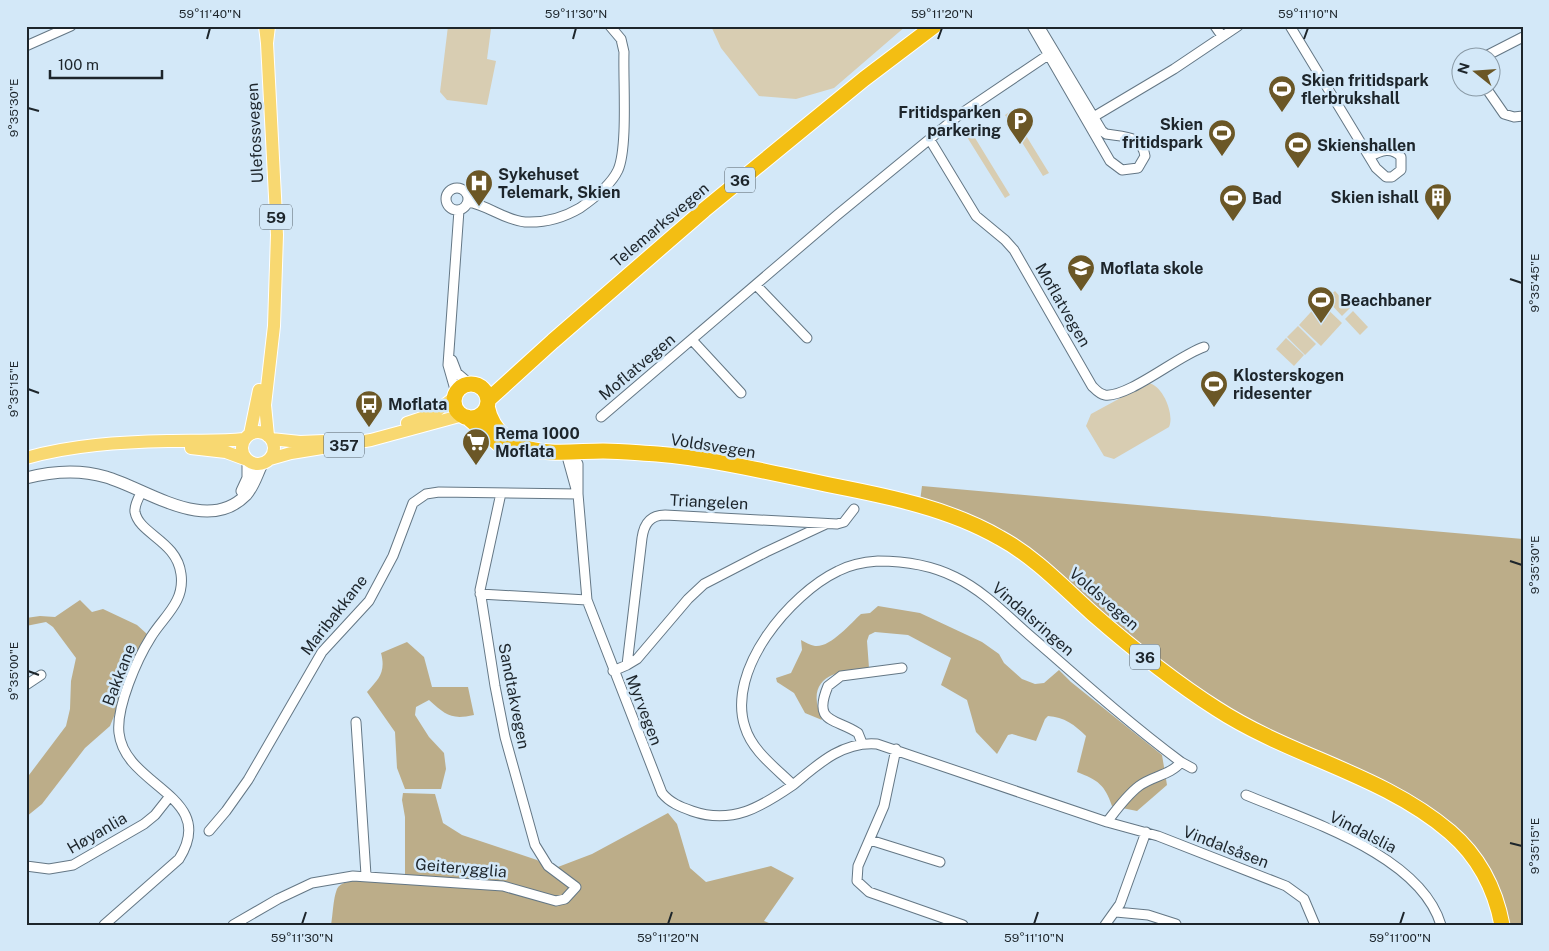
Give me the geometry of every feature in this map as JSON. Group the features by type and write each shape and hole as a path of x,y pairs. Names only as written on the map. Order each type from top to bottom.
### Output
{"highway":[{"name":"Telemarksvegen","path":"488,403 552,341 745,176 890,58 934,26"},
{"name":"Telemarksvegen","path":"472,384 500,376 552,341"},
{"name":"36","path":"472,384 485,392 488,403 480,415 465,416 456,409 455,395 462,386 472,384"},
{"name":"Voldsvegen","path":"488,403 495,428 514,443 540,451 572,457"},
{"name":"Voldsvegen","path":"465,416 495,442 509,450 535,457 572,457 619,451 702,460 868,493 938,511 970,523 1001,538 1036,562 1148,660 1216,708 1278,742 1374,784 1413,805 1439,823 1464,845 1483,870 1494,895 1502,925"}],"main road":[{"name":"Ulefossvegen","path":"265,26 277,235 274,326 265,405 270,438"},
{"name":"Ulefossvegen","path":"267,43 269,26"},
{"name":"Ulefossvegen","path":"247,436 273,311"},
{"name":"357","path":"26,458 89,447 167,441 225,441 257,432 270,438 308,442 351,437 431,415 455,395"},
{"name":"357","path":"144,443 226,452 254,464 266,462 291,453 371,440 465,416"},
{"path":"246,460 241,449 247,436"},
{"path":"266,462 274,450 270,438"}],"street":[{"path":"26,46 71,26"},
{"path":"468,202 482,205 508,218 525,222 546,221 572,213 608,184 618,171 622,146 624,52 621,39 610,26"},
{"path":"1032,26 1051,53 1090,118 1107,156 1116,167 1130,171 1141,165 1145,153 1138,141 1106,134 1090,118"},
{"path":"1040,26 1051,53"},
{"path":"1215,26 1222,36"},
{"path":"1090,118 1150,83 1238,26"},
{"path":"1290,26 1370,157"},
{"path":"1502,48 1523,38"},
{"name":"Moflatvegen","path":"601,417 836,216 959,115 1051,53"},
{"path":"1493,98 1504,114 1514,117 1523,116"},
{"name":"Moflatvegen","path":"930,140 976,216 1014,250 1092,386 1098,393 1107,395 1116,393 1155,375 1192,351 1204,347"},
{"path":"459,210 450,208 447,204 446,200 450,191 454,189 463,190 466,193 468,202"},
{"path":"455,395 448,365 449,350 459,210 468,202"},
{"path":"756,285 807,338"},
{"name":"Moflatvegen","path":"692,340 741,392"},
{"path":"449,350 457,373 472,384"},
{"name":"Myrvegen","path":"572,457 572,480 578,494 587,600 659,788 665,797 676,805 706,815 742,814 762,805 793,785"},
{"path":"232,504 248,478 246,460"},
{"path":"26,478 51,472 78,472 106,477 193,510 212,511 232,504 245,496 266,462"},
{"name":"Bakkane","path":"108,923 165,873 183,853 188,838 187,822 183,809 132,765 123,750 119,734 121,710 142,655 152,635 176,604 182,582 180,568 171,549 143,526 137,517 136,504 142,491"},
{"name":"Maribakkane","path":"208,831 226,812 248,780 318,656 357,615 372,596 393,556 413,503 421,496 432,493 578,494"},
{"name":"Sandtakvegen","path":"501,493 480,594 505,737 531,835 548,866 576,887"},
{"name":"Triangelen","path":"627,665 642,538 644,526 651,518 665,515 826,524 844,522 854,508"},
{"name":"Triangelen","path":"613,671 627,665 644,650 688,599 704,584 826,524"},
{"name":"Vindalsringen","path":"793,785 765,758 748,736 742,716 748,671 768,635 799,598 839,570 858,563 878,561 920,564 963,580 994,604 1125,718 1181,762 1192,768"},
{"path":"480,594 587,600"},
{"path":"862,744 858,733 835,724 827,717 823,706 828,686 841,676 902,668"},
{"path":"26,685 41,675"},
{"path":"356,722 366,875"},
{"path":"793,785 839,750 862,744 877,744 1107,822 1121,804 1140,786 1171,770 1181,762"},
{"path":"896,749 884,806 856,874 857,881 862,888 963,925"},
{"name":"Vindalslia","path":"1246,795 1338,834 1389,862 1405,873 1425,892 1441,925"},
{"name":"Høyanlia","path":"26,866 49,869 74,865 144,824 155,815 170,796"},
{"name":"Vindalsåsen","path":"1107,822 1146,832 1286,886 1304,899 1315,925"},
{"path":"1105,925 1116,912 1146,832"},
{"path":"870,840 940,862"},
{"name":"Geiterygglia","path":"233,925 278,899 312,883 339,877 366,875 503,886 556,901 565,899 576,887"},
{"path":"1116,912 1148,915 1176,924"}],"shaded area":[{"path":"448,26 486,26 491,29 487,59 496,61 487,105 447,100 440,92"},
{"path":"711,26 906,26 834,88 796,99 759,96 721,48"},
{"path":"1011,111 1049,173 1043,176 1005,115"},
{"path":"972,133 1010,195 1005,198 967,137"},
{"path":"1335,291 1350,308 1342,316 1326,299"},
{"name":"Beachbaner","path":"1320,302 1342,323 1321,346 1299,325"},
{"path":"1353,311 1368,327 1360,335 1345,319"},
{"name":"Beachbaner","path":"1298,326 1316,344 1305,355 1287,337"},
{"path":"1286,338 1304,355 1294,366 1276,349"},
{"path":"1148,383 1158,388 1166,400 1170,415 1169,427 1114,459 1104,456 1086,426 1091,414"},
{"path":"922,486 1523,539 1523,925 1496,925 1484,886 1459,848 1440,832 1385,796 1265,742 1006,547 919,509"},
{"path":"80,600 92,612 103,609 137,625 147,634 110,726 85,748 42,804 26,817 26,779 66,726 70,709 71,681 76,658 53,627 46,622 26,626 26,618 40,616 55,617"},
{"path":"878,606 920,613 982,642 999,654 1004,663 1022,679 1035,684 1044,683 1059,670 1071,682 1162,755 1167,785 1137,811 1112,806 1107,793 1100,784 1077,772 1086,736 1069,722 1054,717 1048,716 1045,719 1036,741 1012,734 1008,735 997,754 976,732 967,700 941,685 951,658 908,635 875,632 869,635 867,641 869,668 844,671 826,679 820,685 817,694 817,706 822,720 805,713 794,693 777,682 776,678 791,673 802,650 801,640 815,646 821,646 834,639 861,614 870,613"},
{"path":"407,642 424,657 432,687 468,687 474,715 460,717 449,715 429,700 416,707 415,715 429,737 444,753 446,769 441,789 405,789 397,768 395,732 367,692 375,683 382,670 381,653"},
{"path":"403,793 435,794 443,823 462,835 537,860 550,870 592,854 668,813 677,824 690,868 706,882 771,866 794,878 764,921 774,925 331,925 337,889 341,885 355,881 394,883 405,874"}],"place":[{"name":"Skien fritidspark flerbrukshall","path":"1282,113"},
{"name":"Fritidsparken parkering","path":"1020,145"},
{"name":"Skien fritidspark","path":"1222,157"},
{"name":"Skienshallen","path":"1298,169"},
{"name":"Sykehuset Telemark, Skien","path":"479,207"},
{"name":"Skien ishall","path":"1438,221"},
{"name":"Bad","path":"1233,222"},
{"name":"Moflata skole","path":"1081,292"},
{"name":"Beachbaner","path":"1321,324"},
{"name":"Klosterskogen ridesenter","path":"1214,408"},
{"name":"Moflata","path":"369,428"},
{"name":"Rema 1000 Moflata","path":"476,466"}]}
